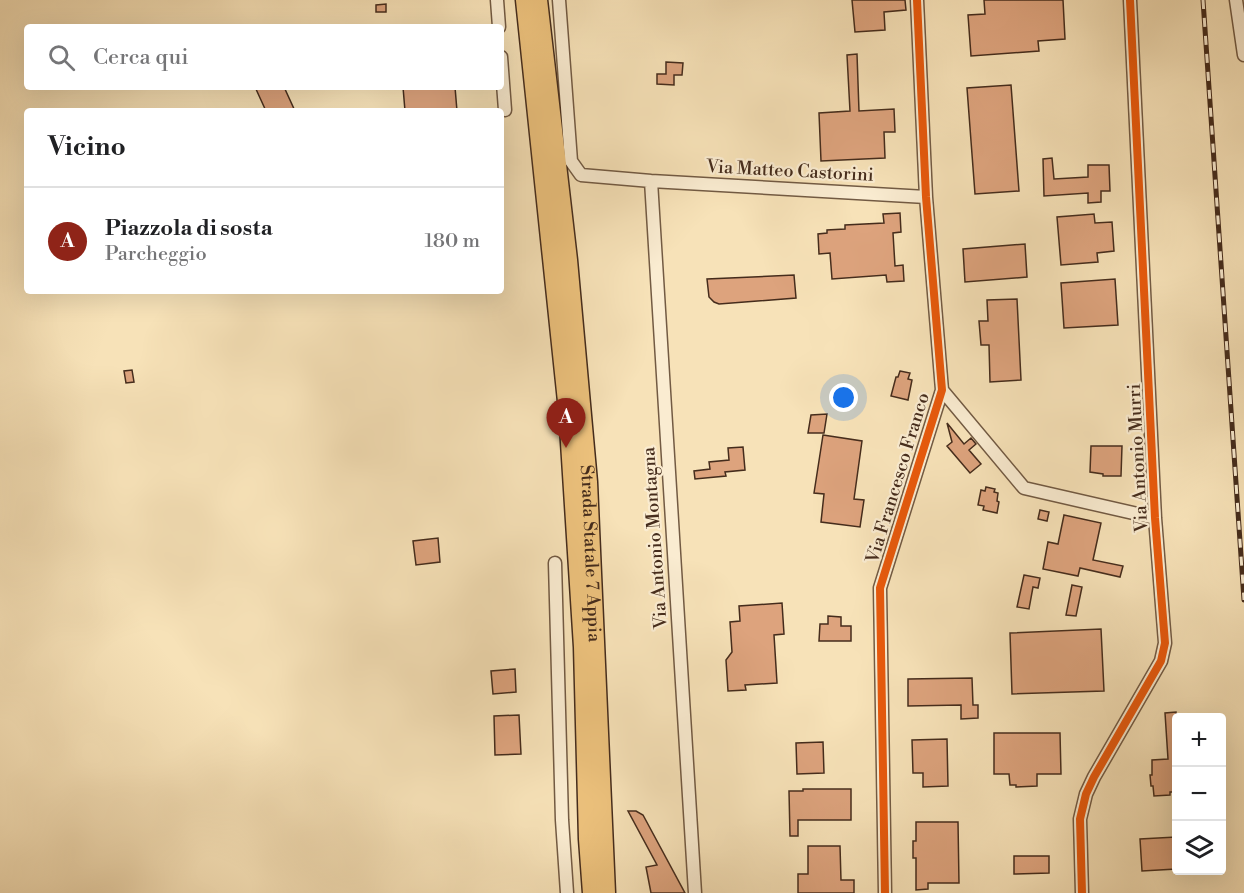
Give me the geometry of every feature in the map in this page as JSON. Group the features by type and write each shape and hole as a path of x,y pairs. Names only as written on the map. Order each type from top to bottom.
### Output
{"highway":[{"name":"Strada Statale 7 Appia","path":"525,0 568,411 583,647 588,839 592,893"},
{"name":"Strada Statale 7 Appia","path":"538,0 568,260 588,482 606,893"},
{"path":"546,0 551,115"}],"street":[{"path":"496,0 499,24"},
{"name":"Via Matteo Castorini","path":"559,0 571,161 581,175 926,197"},
{"name":"Via Francesco Franco","path":"885,893 880,588 942,390 926,197 917,0"},
{"name":"Via Antonio Murri","path":"1082,893 1080,819 1086,794 1161,661 1165,643 1155,518 1130,0"},
{"path":"1236,0 1244,55"},
{"path":"503,90 505,110"},
{"name":"Via Antonio Montagna","path":"651,181 695,893"},
{"path":"942,390 1024,488 1155,518"},
{"path":"555,563 562,820 567,893"}],"building":[{"path":"852,0 905,0 906,10 884,12 885,30 855,32"},
{"path":"984,0 1063,0 1065,39 1038,41 1039,51 971,56 968,15 985,14"},
{"path":"386,4 386,12 376,12 376,5"},
{"path":"857,54 859,111 894,109 895,132 884,132 885,158 821,161 819,113 850,111 847,55"},
{"path":"666,62 683,63 682,75 674,75 674,85 657,84 657,74 666,74"},
{"path":"1011,85 1019,191 975,194 967,88"},
{"path":"256,90 285,90 294,108 265,108"},
{"path":"403,90 455,90 457,108 405,108"},
{"path":"1052,158 1054,179 1088,177 1088,165 1109,165 1110,191 1101,191 1101,202 1088,203 1088,193 1044,196 1043,159"},
{"path":"900,213 901,232 893,233 895,266 903,265 904,281 887,282 886,275 832,279 830,253 819,254 818,234 827,233 827,230 845,229 845,225 884,223 883,214"},
{"path":"1094,214 1095,223 1112,222 1114,251 1097,253 1098,262 1061,265 1057,217"},
{"path":"1025,244 1027,277 965,282 963,249"},
{"path":"794,275 796,298 719,304 709,297 707,279"},
{"path":"1115,279 1118,325 1064,328 1061,283"},
{"path":"1017,299 1021,380 990,382 989,345 981,345 979,321 988,321 987,300"},
{"path":"132,370 134,382 126,383 124,371"},
{"path":"900,371 910,373 908,379 912,380 908,400 891,396"},
{"path":"827,414 824,433 808,433 811,415"},
{"path":"947,423 964,444 971,438 976,444 969,450 981,464 970,473 947,446 952,442"},
{"path":"823,435 862,441 854,499 864,500 860,527 821,522 824,494 814,493"},
{"path":"1091,446 1122,446 1121,476 1103,476 1103,474 1090,472"},
{"path":"743,447 745,470 725,472 726,476 695,479 694,471 710,469 709,462 729,460 728,448"},
{"path":"986,487 995,489 994,492 998,493 997,513 983,510 984,506 978,505 981,490 985,491"},
{"path":"1040,510 1049,512 1047,521 1038,519"},
{"path":"1064,515 1101,523 1093,560 1123,566 1120,577 1080,568 1078,576 1043,569 1048,542 1058,544"},
{"path":"438,538 440,562 416,565 413,541"},
{"path":"1024,575 1040,578 1038,588 1033,587 1029,609 1017,607"},
{"path":"1072,585 1082,587 1076,616 1066,615"},
{"path":"782,603 784,634 774,635 777,683 745,685 746,690 728,691 726,660 732,652 730,622 740,621 739,606"},
{"path":"828,616 841,617 841,626 851,626 851,641 819,641 820,624 828,624"},
{"path":"1101,629 1104,691 1012,694 1010,633"},
{"path":"515,669 516,692 493,694 491,671"},
{"path":"972,678 973,705 978,705 978,718 961,719 961,705 908,706 908,679"},
{"path":"1176,712 1172,713 1172,792 1170,795 1154,796 1150,775 1152,775 1152,760 1168,759 1165,713"},
{"path":"519,715 521,754 495,755 494,716"},
{"path":"994,733 1060,733 1061,774 1037,774 1037,786 1010,785 1009,774 994,774"},
{"path":"947,739 948,786 923,787 923,773 913,773 912,740"},
{"path":"823,742 824,773 797,774 796,743"},
{"path":"803,789 851,789 851,820 798,820 798,836 790,836 789,791 803,791"},
{"path":"628,811 636,811 643,815 685,893 651,893 646,867 657,865"},
{"path":"916,822 958,822 959,883 928,883 928,889 916,890 916,858 913,858 913,841 916,841"},
{"path":"1172,837 1172,869 1142,871 1140,839"},
{"path":"808,846 840,846 841,880 854,880 854,893 798,893 798,874 808,874"},
{"path":"1014,856 1049,856 1049,873 1014,874"}],"railway":[{"path":"1203,0 1244,600"}],"cycle path":[{"path":"885,893 880,588 942,390 926,197 917,0"},
{"path":"1082,893 1080,819 1086,794 1161,661 1165,643 1155,518 1130,0"}],"place":[{"name":"Piazzola di sosta","path":"566,448"}]}
